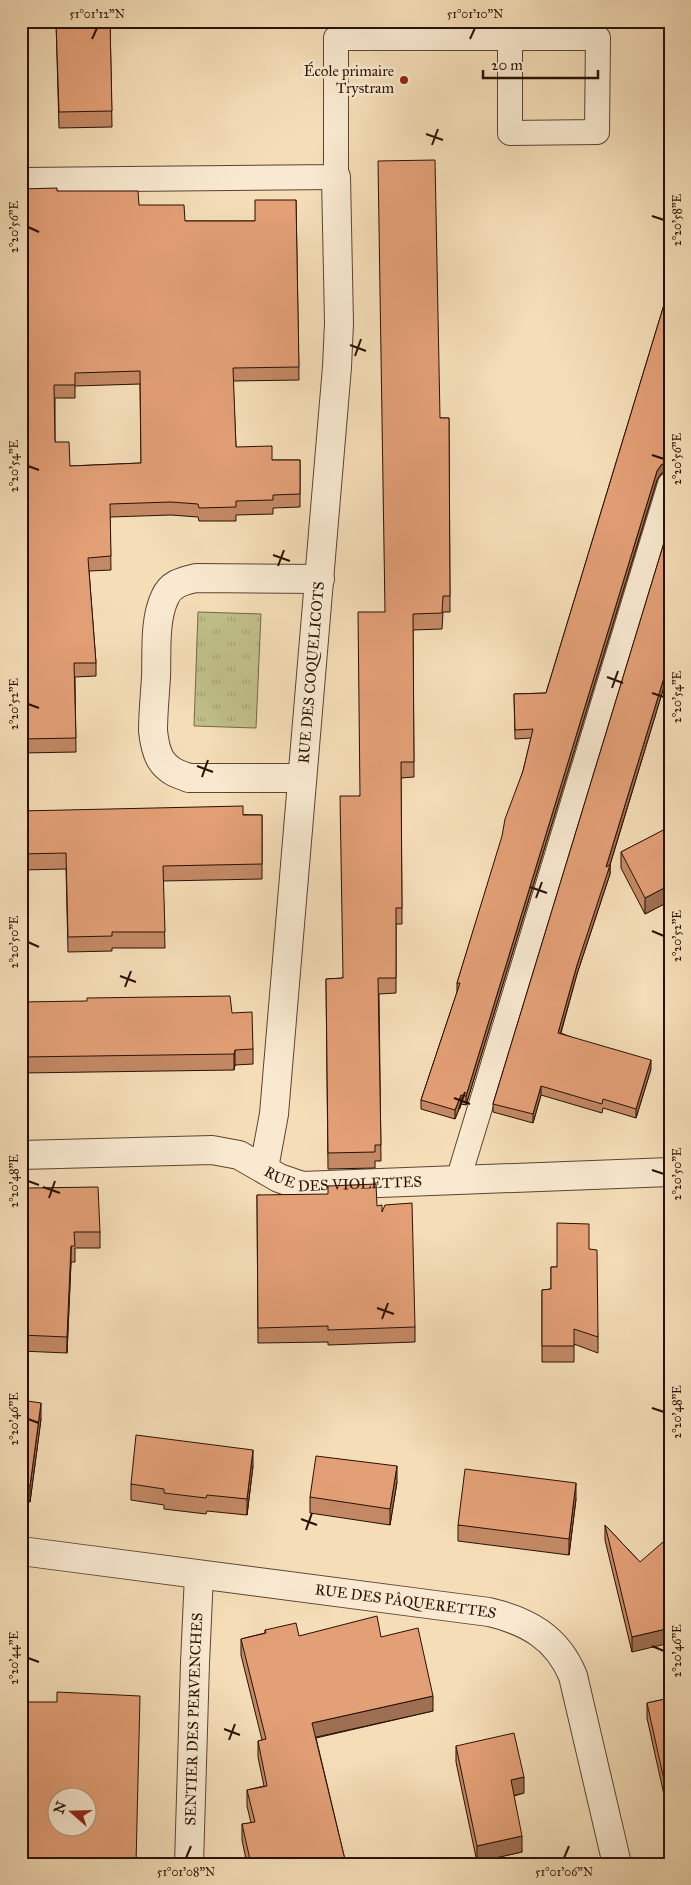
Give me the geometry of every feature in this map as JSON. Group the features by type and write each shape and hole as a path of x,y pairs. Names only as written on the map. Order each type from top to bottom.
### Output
{"street":[{"name":"RUE DES COQUELICOTS","path":"264,1168 274,1114 320,579 338,343 336,177"},
{"path":"302,778 189,778 166,767 160,759 153,732 158,628 165,596 171,588 183,581 196,578 320,579"},
{"name":"RUE DES VIOLETTES","path":"21,1155 212,1150 239,1155 280,1178 302,1186 670,1172"},
{"name":"RUE DES PÂQUERETTES","path":"21,1551 489,1612 521,1621 533,1627 562,1654 573,1676 617,1864"},
{"name":"SENTIER DES PERVENCHES","path":"190,1864 199,1575"}],"lane":[{"path":"21,180 336,177 336,38 510,37 598,38 597,132 510,133 510,37"},
{"path":"458,1180 670,484"}],"green space":[{"path":"198,612 261,614 256,728 194,726"}],"building":[{"path":"56,21 110,21 112,111 59,112"},
{"path":"435,160 440,418 449,418 450,596 443,596 442,613 413,614 414,762 401,762 402,908 396,908 396,978 378,978 381,1145 375,1145 375,1152 328,1153 326,979 343,978 340,796 360,796 358,612 385,612 378,161"},
{"path":"57,188 57,191 138,191 139,205 184,205 185,221 255,221 255,200 296,200 299,367 233,368 236,447 272,446 272,460 300,460 300,494 273,495 273,500 236,501 236,507 199,508 198,504 171,502 110,504 111,556 88,558 96,663 74,663 76,738 22,739 21,189","holes":["140,371 141,463 70,466 69,442 55,442 54,385 75,385 75,373"]},
{"path":"670,285 670,462 661,465 657,471 466,1096 461,1095 455,1110 421,1100 460,983 457,983 502,836 505,819 523,771 533,729 515,730 514,694 546,693"},
{"path":"670,523 670,658 606,867 610,865 577,965 558,1033 651,1060 636,1109 603,1099 602,1104 541,1086 533,1114 493,1104"},
{"path":"243,806 243,815 262,815 262,864 163,866 165,932 112,932 112,936 68,937 66,853 21,854 21,811"},
{"path":"669,827 670,885 645,898 621,852"},
{"path":"230,996 232,1013 252,1012 253,1049 235,1050 234,1054 21,1057 21,1002 87,1001 87,998"},
{"path":"376,1184 377,1206 382,1205 382,1212 385,1205 412,1203 415,1327 328,1330 328,1326 258,1328 257,1195 328,1194 328,1186"},
{"path":"98,1187 100,1232 74,1232 75,1246 71,1246 67,1337 21,1335 21,1209 28,1209 28,1188"},
{"path":"557,1223 589,1224 589,1249 597,1250 598,1337 574,1329 574,1346 542,1346 542,1290 551,1289 551,1267 557,1267"},
{"path":"21,1400 41,1403 30,1486 21,1484"},
{"path":"136,1435 253,1450 247,1499 207,1495 206,1498 164,1493 164,1489 131,1484"},
{"path":"316,1456 397,1466 390,1509 310,1497"},
{"path":"465,1469 576,1483 569,1539 458,1525"},
{"path":"605,1525 640,1562 670,1536 670,1596 668,1598 670,1605 670,1628 632,1637"},
{"path":"377,1616 381,1637 418,1628 433,1696 312,1723 346,1864 251,1864 242,1824 255,1822 247,1790 267,1786 258,1741 266,1739 241,1639 266,1633 265,1630 296,1623 299,1636"},
{"path":"57,1692 140,1696 136,1864 21,1864 21,1702 57,1702"},
{"path":"670,1698 670,1807 647,1703"},
{"path":"514,1733 524,1777 511,1780 522,1836 477,1846 456,1746"}],"place":[{"name":"École primaire Trystram","path":"404,80"}]}
